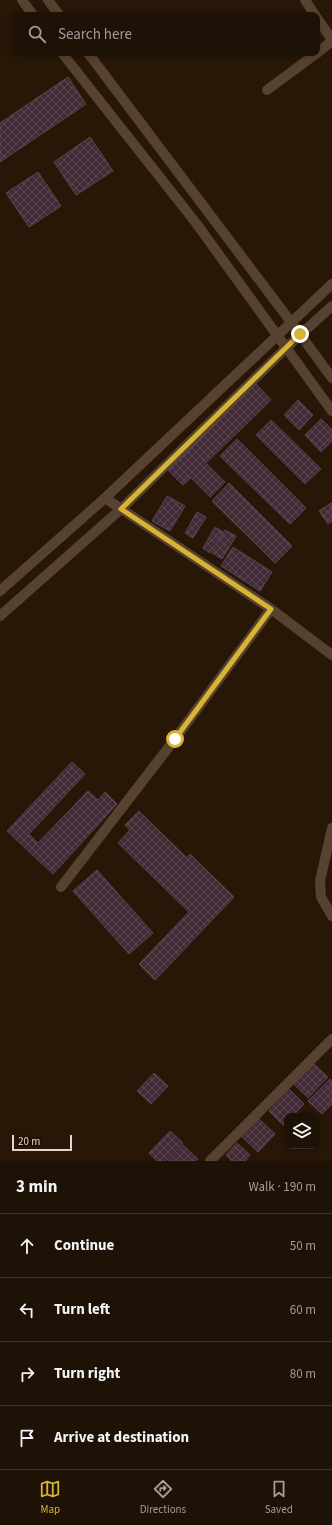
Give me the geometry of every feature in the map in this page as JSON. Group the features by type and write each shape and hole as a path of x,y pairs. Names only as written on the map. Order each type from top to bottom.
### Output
{"street":[{"path":"22,0 31,12"},
{"path":"48,0 57,12"},
{"path":"305,0 313,12"},
{"path":"320,23 332,41 320,51"},
{"path":"64,56 196,223 287,347 332,412"},
{"path":"90,56 292,322 332,378"},
{"path":"267,90 313,56"},
{"path":"0,591 105,498 277,334 292,322 332,284"},
{"path":"0,616 121,509 300,334 332,306"},
{"path":"105,498 271,609 332,655"},
{"path":"61,887 175,739 271,609"},
{"path":"332,828 320,881 321,897 332,916"},
{"path":"210,1161 332,1039"}],"building":[{"path":"68,77 86,104 0,162 0,123"},
{"path":"90,137 113,171 76,195 54,162"},
{"path":"38,172 61,206 29,227 6,193"},
{"path":"256,384 271,400 206,463 225,482 210,497 191,478 183,485 168,470"},
{"path":"298,400 313,415 299,430 284,415"},
{"path":"321,419 332,430 332,441 321,452 305,435"},
{"path":"271,420 321,469 305,484 256,435"},
{"path":"237,439 306,508 290,524 220,456"},
{"path":"229,483 292,546 275,563 212,501"},
{"path":"167,496 185,506 170,531 152,521"},
{"path":"331,503 332,521 328,524 319,511"},
{"path":"197,512 206,517 193,538 185,533"},
{"path":"215,527 223,532 210,553 203,548"},
{"path":"225,530 236,536 222,559 212,553"},
{"path":"233,547 272,572 260,591 221,566"},
{"path":"72,762 85,774 29,834 38,843 88,791 98,800 105,792 117,804 53,874 7,831"},
{"path":"139,811 187,858 190,854 234,897 155,980 139,964 189,912 118,843 130,830 125,825"},
{"path":"97,870 153,933 129,954 73,891"},
{"path":"314,1064 328,1077 308,1098 294,1084"},
{"path":"154,1073 168,1086 151,1104 137,1091"},
{"path":"330,1079 332,1081 332,1104 322,1114 308,1101"},
{"path":"289,1089 304,1104 296,1113 284,1113 284,1126 269,1111"},
{"path":"259,1119 275,1134 258,1152 242,1137"},
{"path":"170,1131 183,1143 166,1161 157,1161 149,1153"},
{"path":"237,1143 250,1155 245,1161 232,1161 226,1155"},
{"path":"183,1145 198,1159 195,1161 168,1161"}],"route":[{"path":"175,739 271,609 121,509 300,334"}]}
